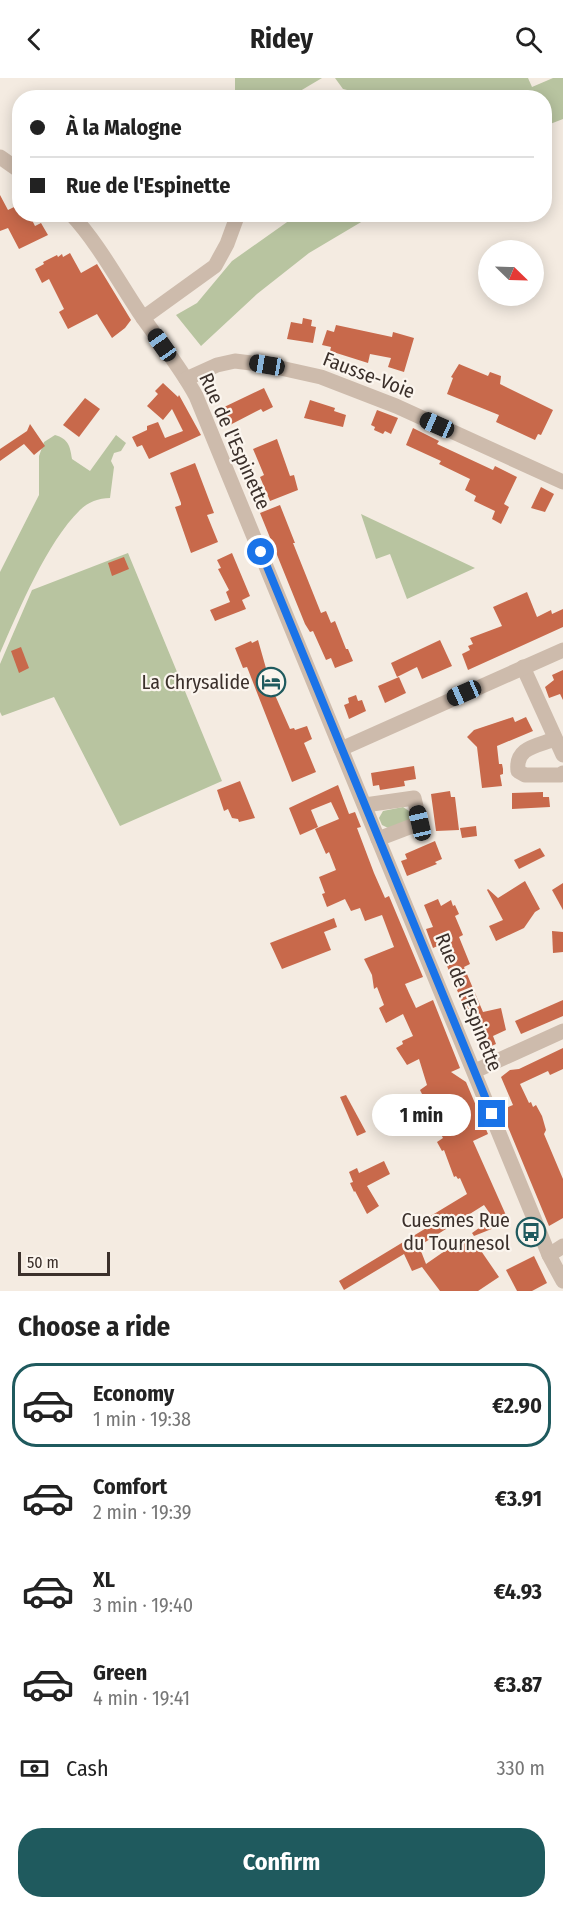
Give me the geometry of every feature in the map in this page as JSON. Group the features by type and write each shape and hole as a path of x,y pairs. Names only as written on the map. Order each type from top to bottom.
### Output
{"street":[{"name":"Rue de l'Espinette","path":"79,222 88,232 143,318 186,379 212,433 549,1255 563,1281"},
{"path":"143,318 214,266 227,244 235,222"},
{"name":"Fausse-Voie","path":"186,379 217,365 235,361 267,365 321,377 396,406 563,482"},
{"path":"341,748 563,650"},
{"path":"523,667 563,755"},
{"path":"555,739 522,752 517,762 518,771 525,775 560,775 563,773"},
{"path":"365,805 414,798 420,823 378,839"},
{"path":"475,1071 563,1031"},
{"path":"549,1255 563,1246"}],"green space":[{"path":"235,78 322,78 302,90 235,90"},
{"path":"335,78 528,78 532,87 553,78 563,78 563,119 552,123 552,90 343,89"},
{"path":"287,222 361,222 309,253 257,294 201,346 176,315 197,303 232,261"},
{"path":"55,435 68,443 72,459 90,471 116,435 126,443 121,451 114,453 111,461 114,467 110,498 94,501 83,507 56,540 35,577 0,653 0,572 39,495 39,456 44,442"},
{"path":"361,514 475,568 407,599 390,554 376,559"},
{"path":"128,553 222,781 120,826 54,697 2,716 0,712 0,664 32,590"},
{"path":"403,807 409,811 409,820 390,829 382,825 379,818 383,811"}],"building":[{"path":"0,195 8,210 12,208 12,222 33,222 35,226 41,223 48,235 19,249 8,228 0,231"},
{"path":"70,253 81,273 97,264 131,320 112,338 97,314 68,329 59,312 64,309 49,279 42,283 35,269 57,255 58,257 62,254 63,257"},
{"path":"303,318 312,320 311,326 316,327 313,343 287,339 291,322 302,324"},
{"path":"336,325 392,337 393,332 414,338 404,372 388,367 391,358 370,354 368,363 330,351 331,347 322,345 327,330 334,332"},
{"path":"459,364 488,376 490,372 501,376 500,384 553,410 541,435 538,434 535,440 496,422 499,415 447,394 453,378 451,377"},
{"path":"163,383 178,397 179,395 201,435 149,459 142,445 137,447 132,437 147,430 147,426 158,422 165,438 183,431 172,409 163,420 147,406 158,394 155,391"},
{"path":"264,388 273,407 263,412 261,409 228,426 220,409"},
{"path":"85,398 100,409 79,437 63,425"},
{"path":"310,400 335,408 334,411 346,415 343,427 304,418"},
{"path":"377,410 398,418 391,434 385,431 383,434 374,430 375,427 371,425"},
{"path":"30,424 45,446 34,455 24,444 0,461 0,449 27,431"},
{"path":"413,428 439,441 437,444 493,470 495,466 517,477 504,504 509,507 501,524 492,519 495,511 474,501 476,496 465,490 470,479 439,464 441,461 406,445"},
{"path":"277,439 290,476 294,475 298,490 270,501 260,477 264,475 253,449"},
{"path":"195,463 214,513 207,515 218,542 191,553 175,507 181,503 170,473"},
{"path":"541,487 554,494 545,512 531,508"},
{"path":"280,505 321,613 326,611 331,623 335,621 353,661 335,668 331,658 326,660 313,631 310,632 305,624 260,513"},
{"path":"232,553 250,596 242,600 246,609 215,621 210,610 230,602 226,592 229,590 218,569 221,568 217,560"},
{"path":"124,557 129,569 112,576 108,563"},
{"path":"527,592 537,617 551,610 552,614 563,609 563,627 468,670 462,654 470,650 468,646 473,644 470,638 502,626 493,607"},
{"path":"258,640 271,686 290,729 295,730 307,726 312,739 304,743 316,772 292,782 247,667 243,668 235,648"},
{"path":"440,640 452,666 422,679 417,667 397,677 391,663"},
{"path":"21,647 29,668 19,673 11,651"},
{"path":"563,670 563,700 560,694 549,698 545,687 554,680 552,675"},
{"path":"399,677 406,693 385,703 378,686"},
{"path":"356,695 358,701 362,700 366,711 349,719 344,705 349,703 348,698"},
{"path":"513,717 515,722 526,717 533,731 497,746 499,764 502,764 503,769 503,774 500,775 502,786 482,788 477,747 467,737 474,730"},
{"path":"414,766 416,779 404,781 405,786 380,790 379,785 373,786 371,773"},
{"path":"240,781 255,818 239,822 238,819 232,818 228,809 224,811 217,790"},
{"path":"338,785 349,814 355,812 361,827 357,828 374,873 385,898 389,896 423,977 405,984 416,1008 433,1000 460,1068 451,1072 466,1082 488,1134 473,1141 509,1222 474,1236 472,1233 493,1218 484,1205 419,1246 426,1264 462,1239 464,1243 477,1245 499,1277 478,1291 440,1291 422,1267 412,1271 404,1254 344,1290 339,1281 428,1227 424,1220 467,1194 460,1178 454,1177 444,1150 442,1151 437,1142 443,1138 428,1111 430,1110 420,1090 427,1085 419,1059 407,1065 396,1048 403,1044 402,1041 413,1036 403,1014 386,1023 379,1008 384,1005 377,987 374,989 372,975 364,959 394,947 382,915 365,921 360,908 351,911 345,899 327,907 322,894 325,893 319,877 336,870 329,852 326,854 315,829 339,819 331,802 311,810 318,827 300,835 289,808"},
{"path":"450,791 451,797 455,797 459,830 436,831 431,794"},
{"path":"543,792 543,797 549,797 550,807 512,809 512,793"},
{"path":"476,826 477,836 462,838 460,828"},
{"path":"435,841 442,859 435,862 437,864 407,876 401,861 407,859 405,854"},
{"path":"540,848 545,856 519,869 514,860"},
{"path":"525,881 540,909 535,912 524,928 496,941 489,926 503,920 487,890 498,898"},
{"path":"563,883 563,910 552,890"},
{"path":"438,899 441,906 451,900 459,914 455,916 463,935 459,937 470,964 464,967 483,1012 501,1008 506,1030 493,1036 496,1044 482,1050 447,966 455,962 447,942 433,948 426,929 433,927 424,905"},
{"path":"334,918 337,927 324,932 331,950 282,969 270,943"},
{"path":"552,931 563,932 563,952 553,953"},
{"path":"563,1000 563,1016 521,1034 515,1021"},
{"path":"563,1048 563,1069 550,1075 548,1071 520,1084 529,1103 531,1102 533,1107 536,1105 542,1116 546,1130 544,1134 563,1179 563,1218 549,1226 501,1110 513,1105 501,1077 510,1070 519,1069"},
{"path":"346,1095 366,1132 357,1136 340,1097"},
{"path":"384,1161 390,1174 367,1186 379,1206 367,1214 350,1183 353,1182 349,1172 357,1168 359,1173"},
{"path":"534,1256 547,1283 532,1291 517,1291 506,1270"}],"place":[{"name":"La Chrysalide","path":"271,682"},
{"name":"Cuesmes Rue du Tournesol","path":"531,1232"}],"route":[{"path":"261,552 492,1114"}]}
